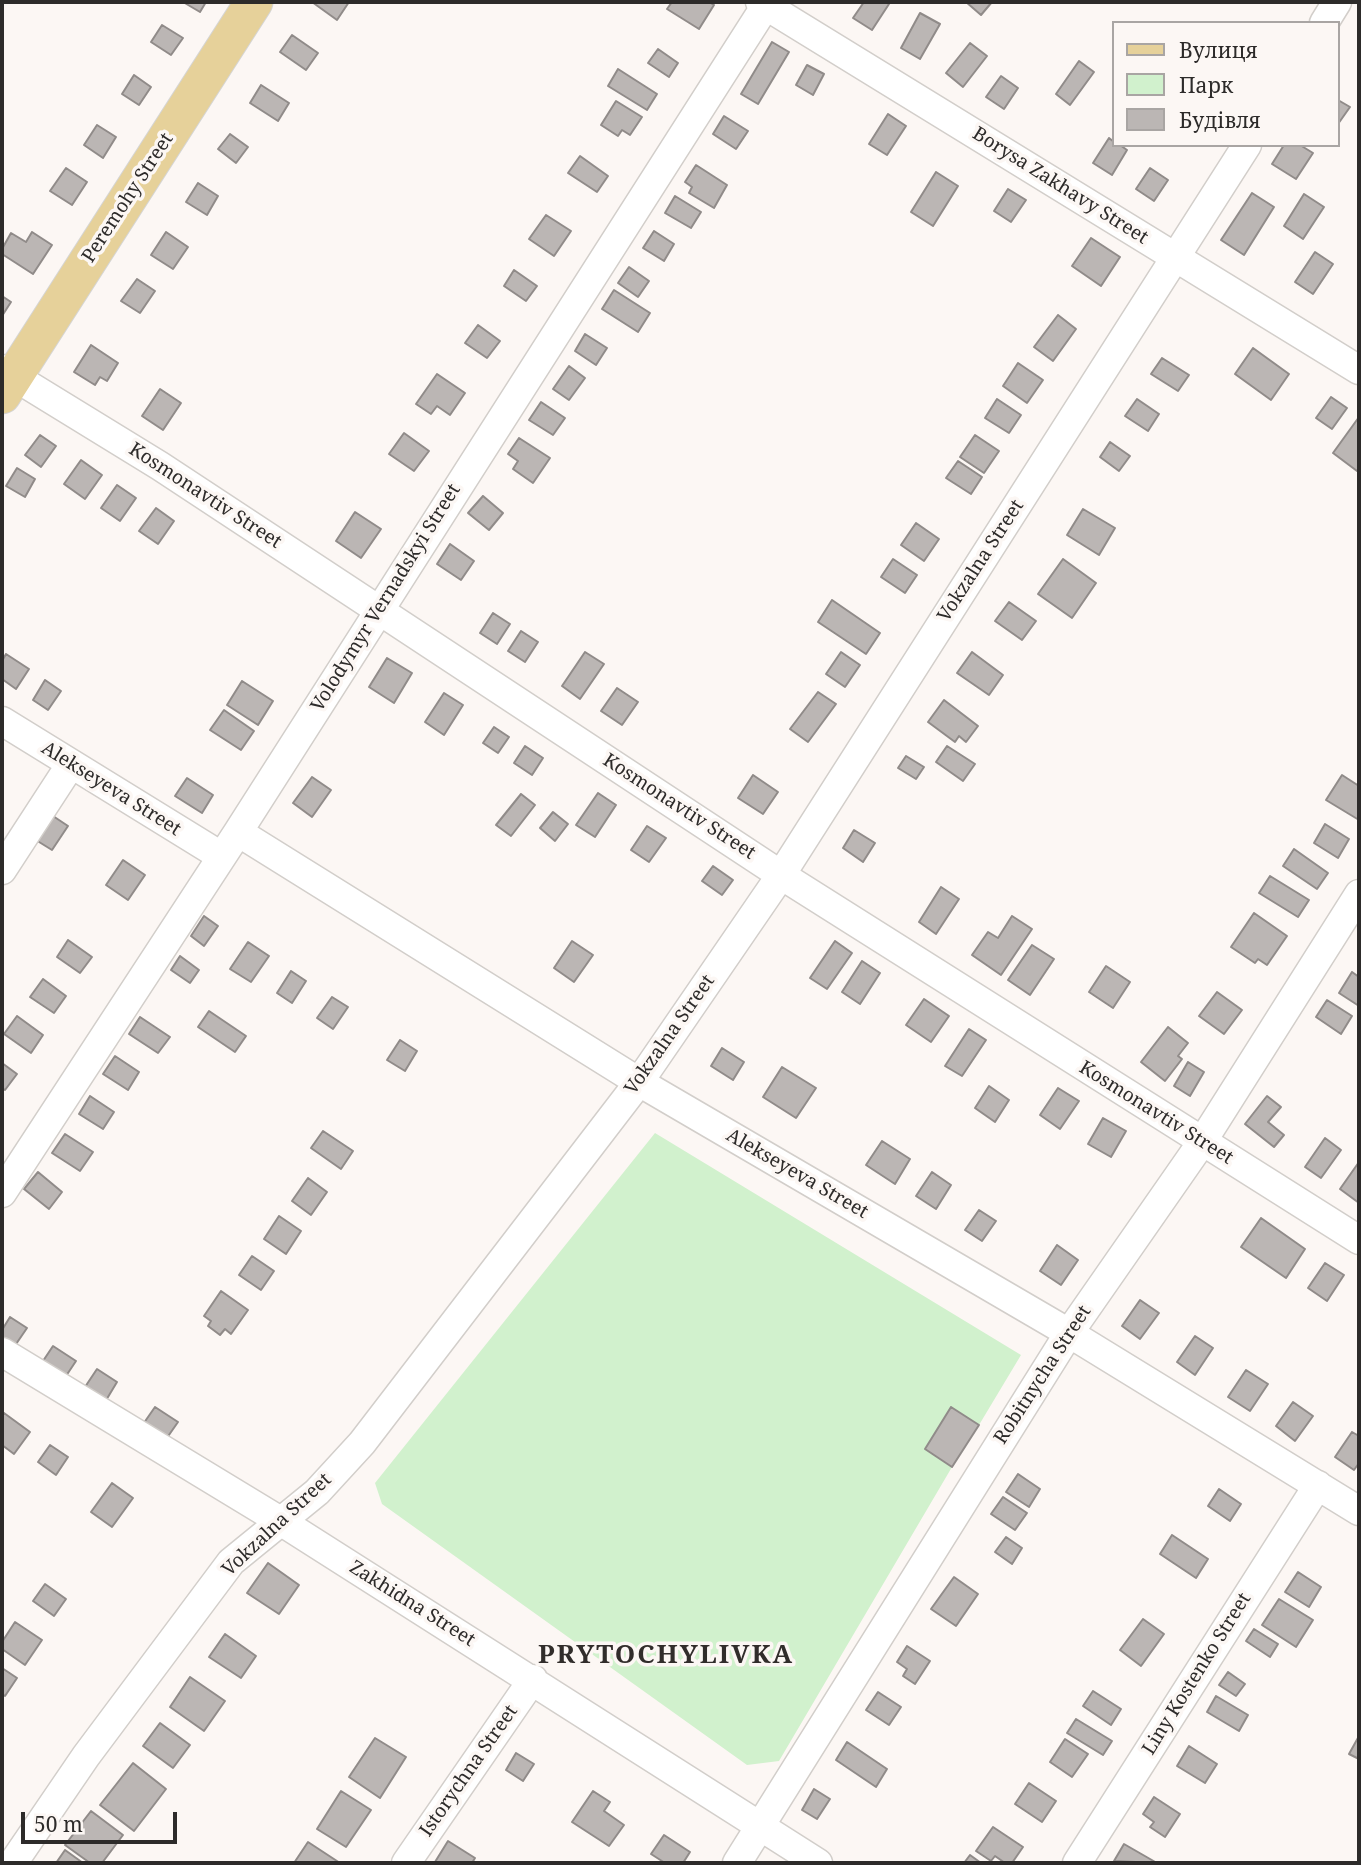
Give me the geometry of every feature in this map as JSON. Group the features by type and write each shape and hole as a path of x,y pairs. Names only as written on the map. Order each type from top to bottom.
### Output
{"main road":[{"name":"Peremohy Street","path":"6,380 254,2"}],"street":[{"path":"1325,21 1337,2"},
{"name":"Borysa Zakhavy Street","path":"765,3 1359,370"},
{"name":"Volodymyr Vernadskyi Street","path":"2,1193 238,832 765,3"},
{"name":"Vokzalna Street","path":"13,1863 86,1756 231,1562 317,1492 362,1443 639,1082 781,875 1246,147"},
{"name":"Kosmonavtiv Street","path":"6,380 160,466 781,875 1359,1240"},
{"name":"Alekseyeva Street","path":"2,721 221,856"},
{"path":"2,870 71,764"},
{"name":"Alekseyeva Street","path":"238,832 639,1082 1069,1333 1359,1511"},
{"name":"Robitnycha Street","path":"737,1863 1069,1333 1202,1142 1359,894"},
{"name":"Zakhidna Street","path":"2,1352 533,1679 818,1863"},
{"name":"Liny Kostenko Street","path":"1077,1863 1318,1485"},
{"name":"Istorychna Street","path":"406,1863 533,1679"}],"green space":[{"path":"655,1133 1021,1355 979,1425 951,1408 925,1449 952,1467 779,1761 747,1765 382,1504 375,1483"}],"building":[{"path":"183,2 206,2 200,12"},
{"path":"312,2 349,2 337,20"},
{"path":"672,2 709,2 714,5 699,29 667,9"},
{"path":"864,2 889,4 872,30 853,18"},
{"path":"966,2 992,2 981,15"},
{"path":"920,13 940,24 920,59 901,48"},
{"path":"162,25 183,38 171,55 151,42"},
{"path":"292,35 318,53 306,70 280,52"},
{"path":"772,42 789,52 758,104 741,94"},
{"path":"970,43 987,56 963,87 946,73"},
{"path":"658,49 678,63 669,77 648,63"},
{"path":"1079,61 1094,72 1070,105 1056,94"},
{"path":"807,65 824,74 813,95 796,85"},
{"path":"618,69 657,94 647,110 608,86"},
{"path":"134,75 151,87 139,105 122,94"},
{"path":"1001,76 1018,88 1004,109 986,97"},
{"path":"261,85 289,103 278,121 250,103"},
{"path":"616,101 642,117 630,135 622,130 618,136 601,125"},
{"path":"1340,101 1350,107 1340,121"},
{"path":"888,114 906,126 887,155 869,144"},
{"path":"724,116 748,131 736,149 713,134"},
{"path":"97,125 116,137 103,158 84,145"},
{"path":"230,134 248,147 236,163 218,149"},
{"path":"1109,138 1112,147 1123,147 1127,150 1112,175 1093,163"},
{"path":"1283,147 1303,147 1313,153 1296,179 1272,164"},
{"path":"580,156 608,176 597,192 568,173"},
{"path":"696,165 727,185 714,208 689,193 692,187 685,182"},
{"path":"66,168 87,182 72,205 50,191"},
{"path":"1150,168 1168,180 1154,201 1136,189"},
{"path":"936,172 958,186 933,226 911,212"},
{"path":"198,183 218,196 207,215 186,202"},
{"path":"1008,189 1026,200 1011,222 994,211"},
{"path":"1252,193 1274,207 1244,255 1221,240"},
{"path":"1304,194 1324,207 1303,239 1284,226"},
{"path":"675,196 701,212 691,228 665,213"},
{"path":"546,215 571,231 554,256 529,239"},
{"path":"654,231 674,244 664,261 643,248"},
{"path":"32,232 52,245 33,274 2,254 11,233 26,242"},
{"path":"166,232 188,247 173,269 151,255"},
{"path":"1091,238 1120,257 1101,286 1072,266"},
{"path":"1315,252 1333,264 1313,294 1295,282"},
{"path":"629,267 649,281 638,297 618,283"},
{"path":"514,270 537,286 526,301 504,286"},
{"path":"137,279 155,291 140,313 121,301"},
{"path":"614,290 650,313 638,332 602,309"},
{"path":"2,296 11,302 2,316"},
{"path":"1058,315 1076,329 1053,361 1034,347"},
{"path":"478,325 500,341 487,358 465,343"},
{"path":"585,334 607,348 596,365 575,351"},
{"path":"91,345 118,363 107,381 100,377 95,385 74,372"},
{"path":"1253,348 1289,374 1271,400 1235,374"},
{"path":"1162,358 1189,375 1178,391 1151,374"},
{"path":"1018,363 1043,380 1027,403 1003,386"},
{"path":"569,366 585,378 569,400 553,389"},
{"path":"437,374 465,393 450,415 437,406 431,414 416,404"},
{"path":"160,389 181,403 163,430 142,416"},
{"path":"1331,397 1347,408 1332,429 1316,418"},
{"path":"997,399 1021,415 1009,433 985,418"},
{"path":"1137,399 1159,414 1148,431 1125,416"},
{"path":"541,402 565,418 553,435 529,420"},
{"path":"1359,417 1359,468 1357,471 1333,453"},
{"path":"404,433 429,451 414,471 389,454"},
{"path":"40,435 56,446 41,467 25,455"},
{"path":"975,435 999,451 984,473 960,457"},
{"path":"519,438 550,458 533,483 513,469 518,461 508,454"},
{"path":"1110,442 1130,456 1119,471 1100,457"},
{"path":"81,460 102,475 85,499 64,484"},
{"path":"958,461 982,477 971,494 946,478"},
{"path":"17,468 35,479 25,497 6,486"},
{"path":"117,485 136,498 120,521 101,508"},
{"path":"483,496 503,513 489,530 468,513"},
{"path":"156,508 174,521 158,544 139,531"},
{"path":"1083,509 1115,528 1099,555 1067,535"},
{"path":"355,512 381,529 361,558 336,541"},
{"path":"916,523 939,539 924,561 901,545"},
{"path":"450,544 474,561 461,580 437,564"},
{"path":"893,559 917,575 905,593 881,577"},
{"path":"1063,559 1096,583 1072,618 1038,594"},
{"path":"832,600 880,633 866,654 818,622"},
{"path":"1009,602 1036,621 1022,640 995,621"},
{"path":"493,613 510,624 497,644 480,633"},
{"path":"521,631 538,642 525,662 508,651"},
{"path":"585,652 604,664 580,699 562,686"},
{"path":"841,652 860,665 845,687 826,674"},
{"path":"972,652 1003,675 989,695 957,673"},
{"path":"6,654 29,669 16,689 2,679 2,661"},
{"path":"387,658 412,673 394,703 369,687"},
{"path":"45,680 61,691 48,710 33,700"},
{"path":"242,681 273,701 258,725 227,705"},
{"path":"617,688 638,702 622,725 601,711"},
{"path":"818,692 836,704 808,742 790,729"},
{"path":"444,693 463,705 444,735 425,722"},
{"path":"944,700 978,726 966,742 959,736 955,742 928,722"},
{"path":"224,710 254,731 241,750 210,730"},
{"path":"494,727 509,737 498,753 483,743"},
{"path":"525,746 543,758 532,775 514,763"},
{"path":"947,746 975,764 963,781 936,762"},
{"path":"906,756 924,767 916,779 898,768"},
{"path":"753,775 778,792 763,814 738,798"},
{"path":"1342,775 1359,786 1359,820 1326,800"},
{"path":"312,777 331,790 312,817 293,803"},
{"path":"187,778 213,795 202,813 175,796"},
{"path":"598,793 616,805 595,837 576,825"},
{"path":"521,794 535,805 511,836 496,825"},
{"path":"47,812 68,826 52,850 31,837"},
{"path":"553,812 568,824 555,841 540,828"},
{"path":"1325,824 1349,839 1338,858 1314,843"},
{"path":"647,826 666,838 649,862 631,850"},
{"path":"854,830 875,843 863,862 843,848"},
{"path":"1294,849 1328,873 1317,889 1283,866"},
{"path":"123,860 145,875 128,900 106,885"},
{"path":"713,866 733,880 722,895 702,881"},
{"path":"1270,876 1309,900 1298,917 1259,893"},
{"path":"941,887 959,899 936,934 919,922"},
{"path":"1254,913 1287,936 1267,965 1258,959 1255,963 1231,947"},
{"path":"204,916 218,926 204,946 191,936"},
{"path":"1012,916 1032,929 1001,975 972,955 988,932 998,938"},
{"path":"68,940 92,957 80,973 57,957"},
{"path":"572,941 593,955 574,982 554,968"},
{"path":"835,941 852,953 827,989 810,978"},
{"path":"248,942 269,956 251,982 230,969"},
{"path":"1032,945 1054,959 1030,995 1008,980"},
{"path":"180,956 199,970 190,983 171,970"},
{"path":"862,961 880,973 860,1004 842,992"},
{"path":"1106,966 1130,982 1113,1008 1089,992"},
{"path":"291,971 306,981 292,1003 277,993"},
{"path":"1352,972 1359,977 1359,1006 1339,993"},
{"path":"43,979 66,996 54,1013 30,997"},
{"path":"1217,992 1242,1010 1224,1034 1199,1016"},
{"path":"332,997 348,1007 333,1029 317,1018"},
{"path":"924,999 949,1016 931,1042 906,1025"},
{"path":"1327,1000 1352,1016 1341,1034 1316,1017"},
{"path":"209,1011 246,1036 235,1052 198,1027"},
{"path":"17,1016 43,1035 31,1053 4,1034"},
{"path":"140,1017 170,1037 158,1053 129,1034"},
{"path":"1168,1027 1188,1043 1178,1056 1182,1059 1165,1081 1141,1062"},
{"path":"969,1029 986,1040 962,1076 945,1066"},
{"path":"400,1040 417,1051 405,1071 387,1060"},
{"path":"722,1048 744,1062 733,1080 711,1066"},
{"path":"115,1056 139,1072 128,1090 103,1074"},
{"path":"1188,1062 1204,1072 1190,1096 1174,1086"},
{"path":"2,1063 17,1074 5,1090 2,1088"},
{"path":"782,1067 816,1088 796,1118 763,1097"},
{"path":"989,1086 1009,1100 995,1122 975,1108"},
{"path":"1058,1088 1079,1101 1060,1129 1040,1115"},
{"path":"90,1096 114,1112 103,1129 79,1114"},
{"path":"1267,1096 1281,1107 1268,1122 1284,1135 1274,1147 1245,1124"},
{"path":"1103,1118 1126,1131 1111,1157 1088,1144"},
{"path":"323,1131 353,1151 341,1169 311,1148"},
{"path":"65,1134 93,1152 80,1171 52,1153"},
{"path":"1325,1138 1341,1150 1321,1178 1305,1167"},
{"path":"882,1141 910,1159 895,1184 866,1165"},
{"path":"1359,1162 1359,1203 1340,1189"},
{"path":"38,1172 62,1192 49,1209 24,1189"},
{"path":"932,1172 951,1185 936,1209 916,1196"},
{"path":"308,1178 327,1192 311,1215 292,1201"},
{"path":"979,1210 996,1221 982,1241 965,1230"},
{"path":"279,1216 301,1231 286,1254 264,1239"},
{"path":"1261,1218 1305,1249 1286,1278 1241,1247"},
{"path":"1057,1245 1078,1260 1061,1285 1040,1271"},
{"path":"252,1256 274,1271 261,1290 239,1275"},
{"path":"1325,1263 1344,1275 1327,1301 1308,1288"},
{"path":"221,1291 248,1310 231,1334 225,1329 220,1335 208,1326 211,1321 204,1316"},
{"path":"1140,1300 1159,1313 1140,1339 1122,1326"},
{"path":"10,1317 27,1328 12,1350 2,1343 2,1330"},
{"path":"1195,1336 1213,1348 1195,1375 1177,1362"},
{"path":"53,1346 76,1361 62,1382 39,1367"},
{"path":"97,1369 117,1382 102,1407 81,1393"},
{"path":"1246,1370 1268,1384 1250,1411 1228,1397"},
{"path":"1293,1402 1313,1416 1295,1441 1276,1426"},
{"path":"155,1407 178,1422 162,1445 139,1430"},
{"path":"951,1407 979,1425 952,1467 925,1449"},
{"path":"4,1413 30,1432 14,1454 2,1445"},
{"path":"1352,1432 1359,1436 1359,1463 1354,1470 1335,1457"},
{"path":"50,1445 68,1457 56,1475 38,1462"},
{"path":"1018,1474 1040,1489 1029,1507 1006,1492"},
{"path":"112,1483 133,1498 112,1527 91,1512"},
{"path":"1219,1489 1241,1504 1230,1521 1208,1506"},
{"path":"1003,1497 1027,1513 1015,1530 991,1514"},
{"path":"1172,1535 1208,1559 1196,1578 1160,1554"},
{"path":"1006,1537 1022,1548 1012,1564 995,1552"},
{"path":"268,1563 299,1585 279,1614 247,1593"},
{"path":"1298,1572 1321,1587 1309,1607 1285,1592"},
{"path":"954,1577 978,1594 956,1626 931,1609"},
{"path":"45,1584 66,1599 54,1616 33,1601"},
{"path":"1279,1599 1313,1620 1296,1647 1262,1625"},
{"path":"1143,1619 1164,1634 1141,1666 1120,1650"},
{"path":"15,1622 42,1640 25,1665 2,1649 2,1642"},
{"path":"1254,1629 1278,1644 1270,1657 1246,1641"},
{"path":"225,1634 256,1656 241,1678 209,1657"},
{"path":"907,1646 930,1661 915,1684 903,1676 907,1669 897,1662"},
{"path":"2,1668 17,1678 5,1696 2,1694"},
{"path":"1228,1672 1245,1684 1236,1696 1219,1685"},
{"path":"190,1677 225,1701 204,1731 170,1707"},
{"path":"1093,1691 1121,1709 1111,1725 1083,1706"},
{"path":"878,1692 901,1707 889,1725 866,1710"},
{"path":"1216,1696 1248,1715 1239,1731 1207,1712"},
{"path":"1076,1719 1112,1741 1103,1755 1067,1733"},
{"path":"160,1723 190,1745 173,1768 143,1746"},
{"path":"1359,1736 1359,1759 1349,1754"},
{"path":"375,1738 406,1757 380,1798 349,1777"},
{"path":"1065,1739 1088,1754 1072,1777 1050,1762"},
{"path":"847,1742 887,1769 876,1787 836,1760"},
{"path":"1189,1746 1217,1764 1205,1783 1177,1766"},
{"path":"516,1753 534,1764 523,1781 506,1770"},
{"path":"133,1763 166,1789 134,1831 100,1805"},
{"path":"1029,1783 1056,1801 1042,1822 1015,1804"},
{"path":"814,1789 830,1799 817,1819 802,1810"},
{"path":"341,1791 371,1810 346,1847 317,1829"},
{"path":"593,1791 610,1802 604,1811 624,1825 609,1846 572,1822"},
{"path":"1154,1797 1180,1814 1165,1837 1150,1827 1154,1822 1143,1814"},
{"path":"91,1811 123,1835 102,1863 90,1863 65,1845"},
{"path":"993,1827 1023,1847 1012,1863 1005,1863 995,1856 991,1861 976,1851"},
{"path":"664,1835 690,1852 683,1863 665,1863 651,1854"},
{"path":"448,1841 475,1858 472,1863 435,1862"},
{"path":"308,1842 340,1863 294,1863"},
{"path":"1124,1844 1157,1863 1114,1861"},
{"path":"65,1850 83,1863 56,1863"},
{"path":"970,1855 981,1863 964,1863"}],"district":[{"name":"PRYTOCHYLIVKA","path":"666,1656"}]}
